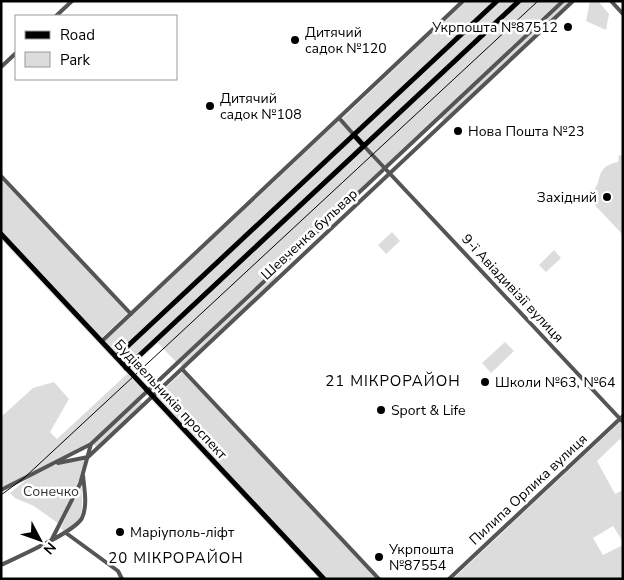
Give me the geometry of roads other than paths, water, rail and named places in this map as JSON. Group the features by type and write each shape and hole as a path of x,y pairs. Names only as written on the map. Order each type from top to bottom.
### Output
{"main road":[{"path":"116,357 497,1"},
{"name":"Шевченка бульвар","path":"126,368 519,1"},
{"path":"354,135 364,146"},
{"name":"Будівельників проспект","path":"1,234 324,579"}],"street":[{"path":"57,15 72,1"},
{"path":"102,341 463,1"},
{"name":"Шевченка бульвар","path":"1,490 91,444 563,1"},
{"name":"Шевченка бульвар","path":"51,465 88,457 573,1"},
{"path":"611,1 623,14"},
{"path":"1,67 15,54"},
{"path":"339,118 354,135"},
{"path":"439,118 444,123"},
{"name":"9-ї Авіадивізії вулиця","path":"364,146 622,419"},
{"path":"1,176 131,314"},
{"path":"331,218 336,223"},
{"path":"178,364 379,579"},
{"name":"Пилипа Орлика вулиця","path":"449,579 622,419"},
{"path":"52,539 72,501 91,444"},
{"path":"1,566 66,532 80,522 84,512 82,475"},
{"path":"66,532 118,571 121,577 115,579"}],"tram line":[{"path":"1,495 24,478 538,1"}],"place":[{"name":"Укрпошта №87512","path":"568,27"},
{"name":"Дитячий садок №120","path":"295,40"},
{"name":"Дитячий садок №108","path":"210,106"},
{"name":"Нова Пошта №23","path":"458,131"},
{"name":"Західний","path":"607,197"},
{"name":"Школи №63, №64","path":"485,382"},
{"name":"Sport & Life","path":"381,410"},
{"name":"Маріуполь-ліфт","path":"120,532"},
{"name":"Укрпошта №87554","path":"379,557"}],"district":[{"name":"21 МІКРОРАЙОН","path":"393,381"},
{"name":"20 МІКРОРАЙОН","path":"176,558"}],"park label":[{"name":"Сонечко","path":"51,491"}]}
